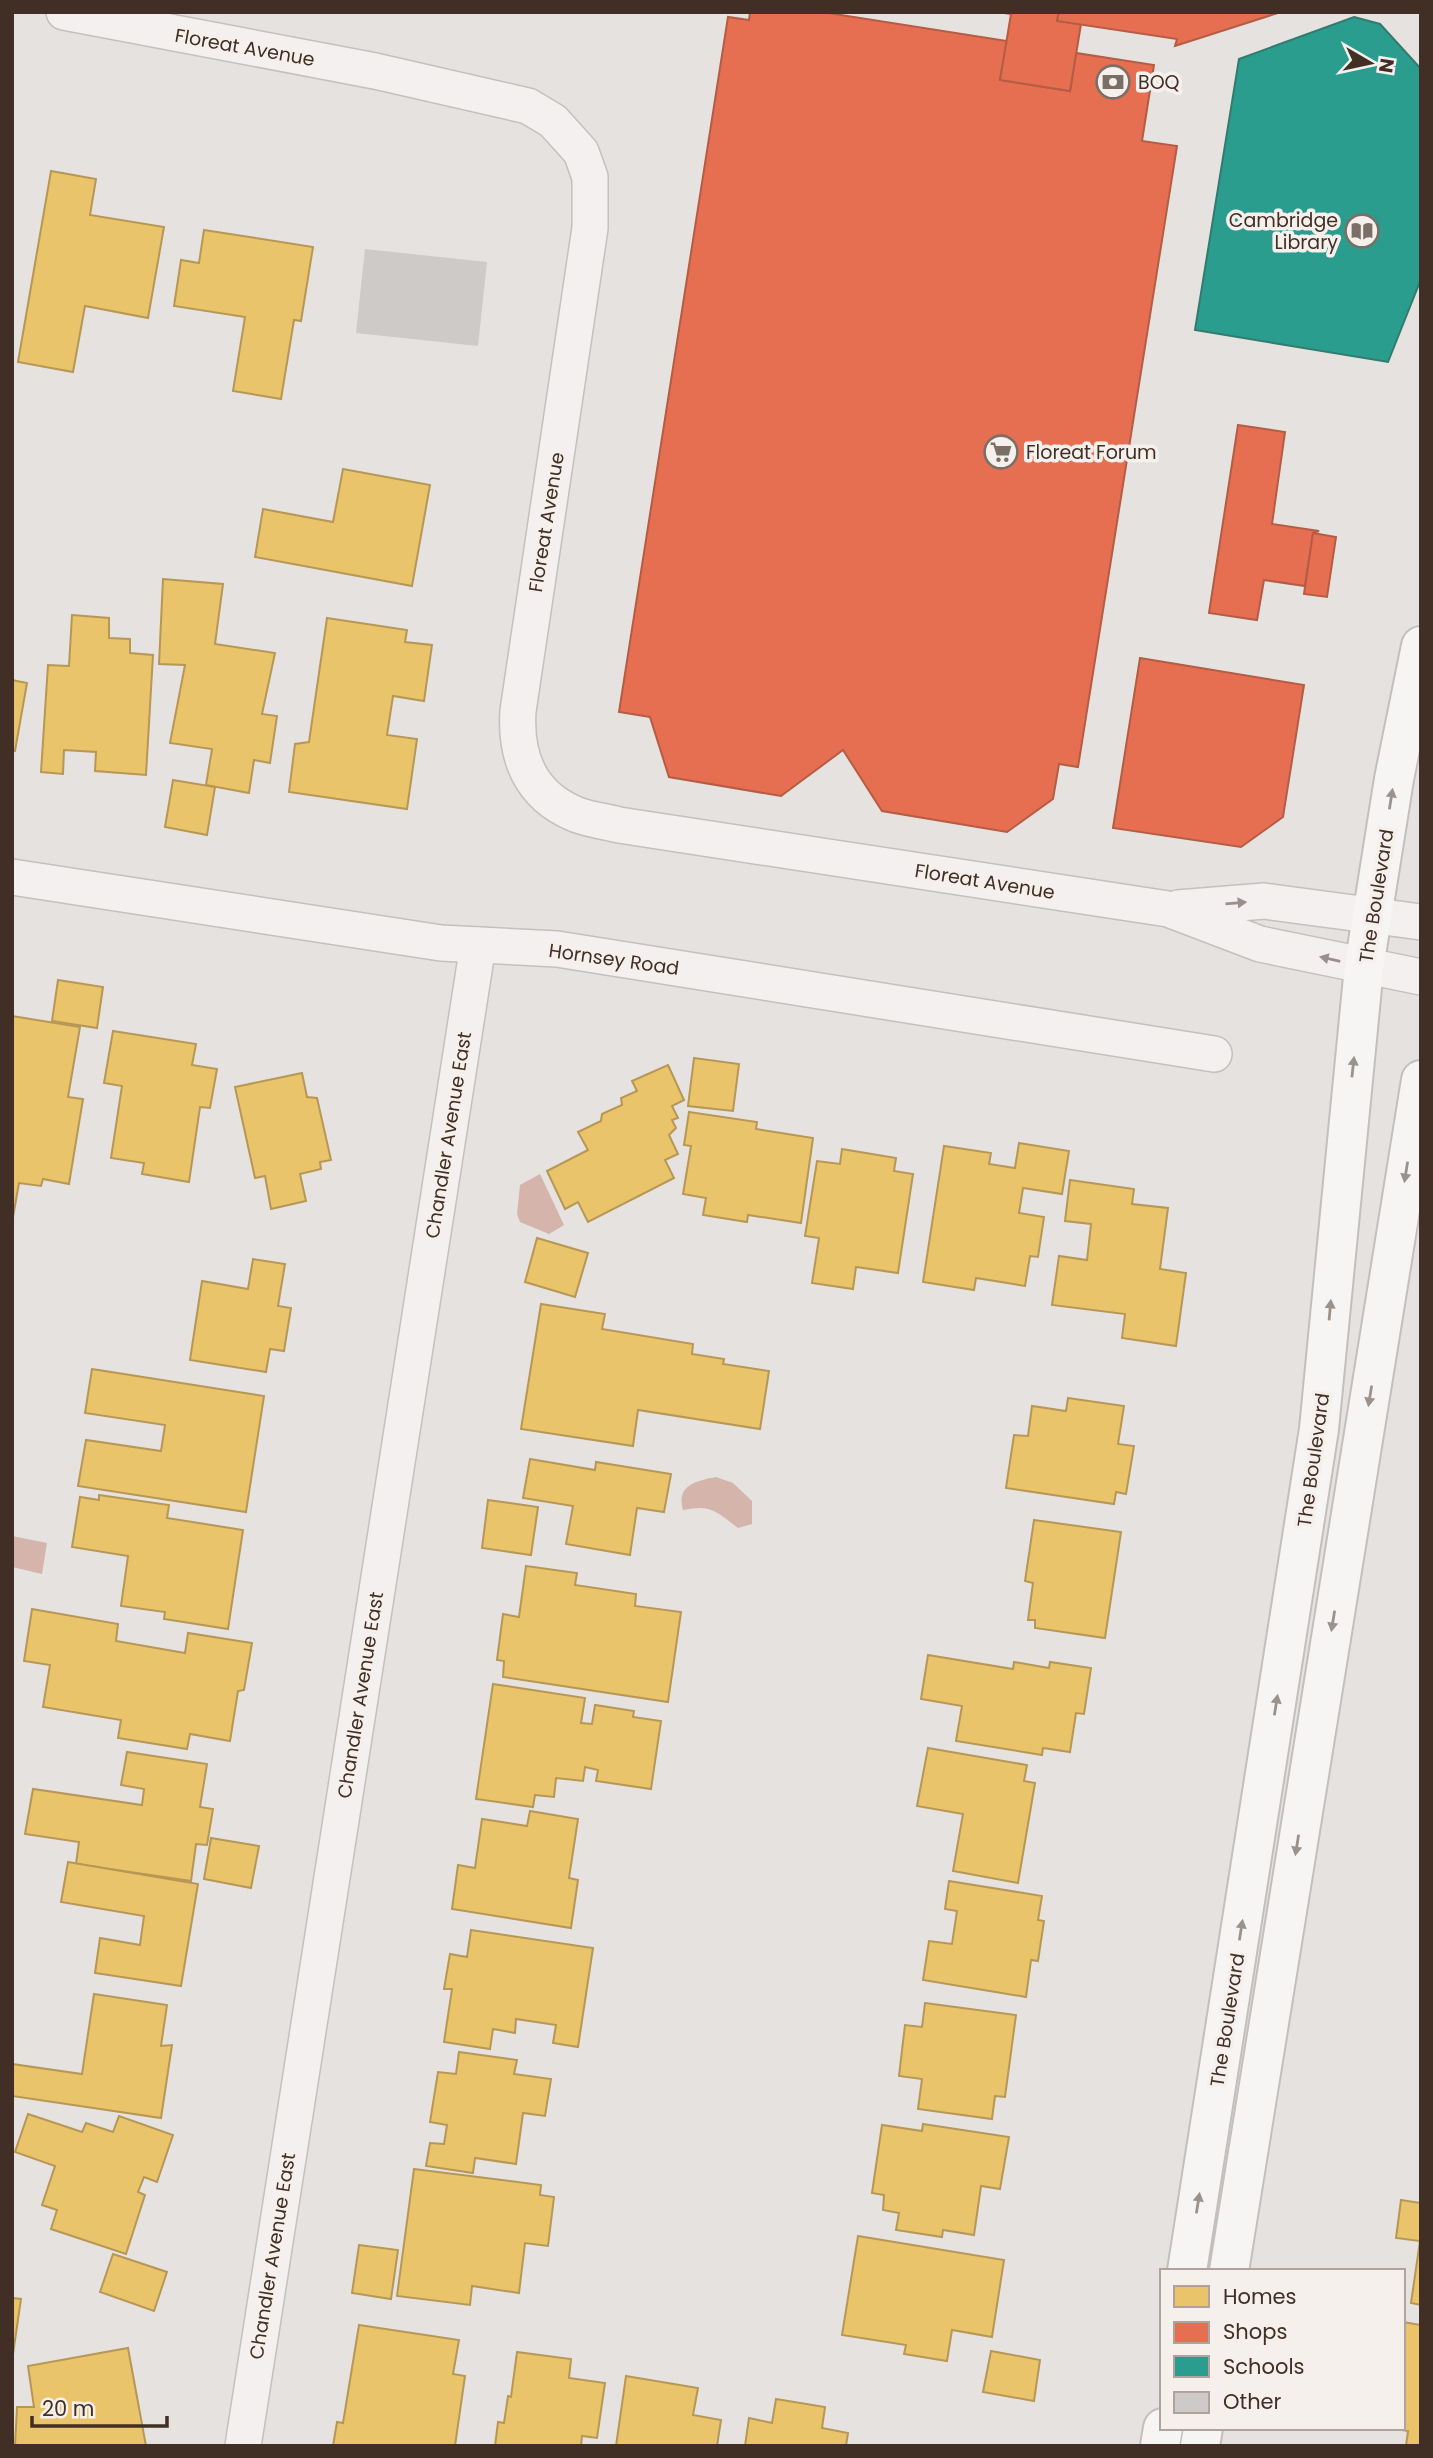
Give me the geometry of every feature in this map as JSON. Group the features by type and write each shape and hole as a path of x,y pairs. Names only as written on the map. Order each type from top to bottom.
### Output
{"main road":[{"name":"The Boulevard","path":"1187,2269 1319,1429 1364,967 1394,779 1421,646"},
{"path":"1229,2269 1421,1080"}],"street":[{"name":"Floreat Avenue","path":"64,12 93,20 375,71 528,106 553,121 580,152 590,177 590,228 518,711 516,741 534,785 575,814 619,825 1168,909 1259,944 1421,977"},
{"name":"Hornsey Road","path":"12,877 441,943 557,948 1214,1054"},
{"name":"Floreat Avenue","path":"1168,909 1264,901 1421,922"},
{"name":"Chandler Avenue East","path":"243,2446 478,945"}],"shaded area":[{"path":"540,1174 564,1225 549,1234 520,1222 517,1214 520,1185"},
{"path":"716,1477 733,1483 752,1501 752,1524 738,1528 713,1510 683,1510 682,1495 689,1486"},
{"path":"12,1536 47,1543 42,1574 12,1567"}],"building: Homes":[{"path":"51,171 96,179 90,215 164,227 148,318 85,306 73,372 18,362"},
{"path":"204,230 313,247 301,321 294,320 281,399 233,391 245,317 174,306 181,260 199,263"},
{"path":"343,469 430,485 412,586 255,557 263,509 333,522"},
{"path":"163,579 223,584 215,644 275,653 262,714 277,716 270,763 254,760 249,793 206,785 212,749 170,743 185,665 159,664"},
{"path":"72,615 109,618 109,638 130,639 130,653 153,655 146,775 95,771 96,752 64,750 63,774 41,772 48,665 69,666"},
{"path":"327,618 407,630 405,642 432,645 424,701 393,696 387,735 417,739 407,809 289,792 295,744 309,742"},
{"path":"12,680 27,683 15,751 12,750"},
{"path":"173,780 215,787 207,835 165,827"},
{"path":"58,980 103,987 97,1028 52,1021"},
{"path":"12,1016 80,1027 68,1097 83,1099 69,1184 43,1179 41,1186 19,1183 13,1217"},
{"path":"113,1031 196,1044 192,1065 217,1069 210,1108 200,1107 189,1182 142,1174 144,1163 111,1158 122,1086 104,1083"},
{"path":"694,1058 739,1064 733,1111 688,1106"},
{"path":"668,1065 684,1100 672,1106 678,1118 672,1120 676,1128 669,1135 678,1154 665,1160 674,1178 588,1222 578,1202 565,1209 547,1171 588,1150 578,1132 601,1121 602,1114 622,1105 621,1098 637,1091 632,1081"},
{"path":"302,1073 307,1097 317,1098 331,1160 320,1162 321,1169 300,1174 306,1201 271,1209 265,1176 255,1178 235,1087"},
{"path":"689,1112 757,1122 756,1129 813,1138 801,1223 748,1215 747,1222 703,1215 706,1198 683,1194 691,1146 684,1145"},
{"path":"1019,1143 1069,1151 1062,1194 1023,1188 1019,1213 1044,1217 1038,1257 1030,1256 1025,1286 976,1278 974,1290 923,1282 944,1146 991,1153 989,1164 1015,1168"},
{"path":"842,1149 896,1158 894,1171 913,1174 898,1273 856,1267 853,1289 812,1283 819,1238 805,1236 817,1161 840,1164"},
{"path":"1070,1180 1134,1189 1132,1204 1168,1208 1160,1269 1186,1273 1176,1346 1122,1338 1125,1314 1052,1305 1059,1256 1087,1260 1091,1224 1065,1221"},
{"path":"537,1238 588,1253 575,1297 525,1282"},
{"path":"253,1259 285,1264 278,1306 291,1308 284,1351 270,1349 266,1372 190,1360 202,1281 248,1289"},
{"path":"541,1304 605,1314 602,1329 693,1344 692,1354 724,1359 723,1364 769,1371 760,1429 638,1410 633,1446 521,1429"},
{"path":"92,1369 264,1396 246,1512 78,1486 86,1440 161,1451 165,1425 85,1413"},
{"path":"1068,1398 1124,1406 1118,1444 1134,1446 1126,1494 1116,1492 1114,1504 1006,1488 1014,1435 1028,1436 1032,1406 1066,1411"},
{"path":"530,1459 595,1470 596,1462 671,1474 664,1512 637,1508 630,1555 566,1544 573,1506 523,1498"},
{"path":"99,1495 169,1505 167,1518 243,1530 228,1629 164,1619 165,1612 121,1606 128,1556 72,1547 80,1497 99,1500"},
{"path":"488,1500 538,1507 531,1555 482,1548"},
{"path":"1034,1520 1121,1532 1105,1638 1035,1628 1035,1620 1028,1620 1033,1583 1025,1581"},
{"path":"526,1566 577,1573 575,1585 636,1594 635,1606 681,1612 668,1702 503,1677 504,1661 497,1660 503,1614 519,1617"},
{"path":"32,1609 118,1624 116,1641 185,1653 188,1633 252,1643 244,1690 238,1691 230,1741 190,1734 187,1749 118,1738 121,1720 43,1707 50,1665 24,1661"},
{"path":"928,1655 1013,1669 1014,1662 1049,1668 1050,1662 1091,1668 1084,1714 1076,1713 1070,1752 1043,1748 1042,1755 956,1741 962,1706 921,1699"},
{"path":"493,1684 585,1698 581,1723 592,1724 595,1705 634,1711 633,1717 661,1721 651,1789 596,1781 598,1770 585,1767 583,1781 556,1778 554,1797 535,1795 533,1807 476,1799"},
{"path":"928,1748 1027,1765 1024,1781 1035,1783 1018,1883 953,1871 963,1814 917,1806"},
{"path":"127,1752 207,1764 200,1807 213,1809 207,1845 196,1844 191,1881 76,1864 79,1842 25,1834 33,1789 142,1805 144,1789 121,1785"},
{"path":"530,1811 578,1819 569,1878 578,1880 571,1928 452,1909 458,1865 475,1868 482,1819 527,1826"},
{"path":"211,1838 259,1846 251,1888 204,1879"},
{"path":"68,1862 198,1884 181,1986 95,1973 100,1938 140,1945 144,1916 61,1902"},
{"path":"949,1881 1042,1896 1038,1920 1044,1921 1038,1961 1031,1960 1026,1997 923,1980 929,1941 952,1944 957,1911 945,1909"},
{"path":"471,1930 593,1948 578,2047 553,2043 556,2025 516,2019 515,2033 493,2029 490,2049 444,2042 452,1989 444,1989 450,1954 467,1957"},
{"path":"94,1994 167,2005 161,2046 172,2045 161,2118 12,2096 12,2064 82,2074"},
{"path":"925,2003 1016,2015 1005,2097 995,2096 992,2119 918,2109 922,2079 899,2076 905,2025 922,2027"},
{"path":"459,2052 517,2060 514,2074 551,2079 545,2116 523,2113 516,2164 475,2158 473,2173 426,2166 430,2143 444,2144 447,2125 430,2122 438,2072 456,2074"},
{"path":"28,2114 82,2132 86,2123 113,2132 119,2116 173,2135 157,2182 144,2177 138,2192 145,2195 126,2254 51,2229 57,2210 42,2205 55,2166 15,2152"},
{"path":"923,2124 1009,2137 1000,2189 981,2186 974,2235 943,2230 942,2237 896,2230 899,2213 883,2210 884,2195 872,2193 882,2125 922,2131"},
{"path":"414,2169 541,2185 540,2195 554,2197 548,2246 525,2243 519,2293 472,2286 470,2305 397,2296"},
{"path":"1401,2200 1421,2203 1421,2305 1411,2303 1420,2241 1396,2238"},
{"path":"858,2236 1004,2260 992,2337 952,2330 947,2361 904,2354 906,2345 842,2335"},
{"path":"359,2245 398,2250 391,2299 352,2293"},
{"path":"113,2254 167,2272 154,2311 100,2292"},
{"path":"12,2298 21,2299 12,2361"},
{"path":"1405,2322 1421,2325 1421,2446 1406,2446 1408,2431 1402,2430 1405,2430"},
{"path":"359,2325 459,2340 453,2374 465,2376 455,2446 333,2446 337,2422 343,2423"},
{"path":"128,2348 146,2446 15,2446 17,2407 34,2407 28,2366"},
{"path":"991,2351 1040,2360 1034,2401 983,2392"},
{"path":"517,2352 571,2359 569,2378 605,2383 597,2438 582,2436 581,2446 495,2446 498,2422 504,2423 508,2396 511,2397"},
{"path":"626,2376 698,2388 693,2415 721,2420 717,2446 616,2446"},
{"path":"776,2399 825,2407 822,2428 848,2433 846,2446 745,2446 749,2418 772,2423"}],"building: Shops":[{"path":"750,12 822,12 1007,41 1000,80 1070,91 1076,53 1154,65 1142,141 1177,146 1078,767 1059,764 1053,799 1007,832 882,811 843,750 781,796 669,777 650,717 619,712 728,17 749,20"},
{"path":"997,12 1059,12 1057,21 1081,24 1070,91 1000,80 1011,14"},
{"path":"1059,12 1281,12 1175,46 1177,39 1057,21"},
{"path":"1238,425 1285,432 1272,524 1319,531 1313,533 1305,586 1264,580 1257,620 1209,613"},
{"path":"1313,533 1336,537 1327,597 1304,594"},
{"path":"1140,658 1304,685 1283,817 1241,847 1113,828"}],"building: Schools":[{"path":"1354,17 1380,24 1421,69 1421,279 1388,362 1195,330 1239,59"}],"building: Other":[{"path":"365,249 487,262 478,346 356,333"}],"place":[{"name":"BOQ","path":"1113,82"},
{"name":"Cambridge Library","path":"1362,231"},
{"name":"Floreat Forum","path":"1001,452"}]}
